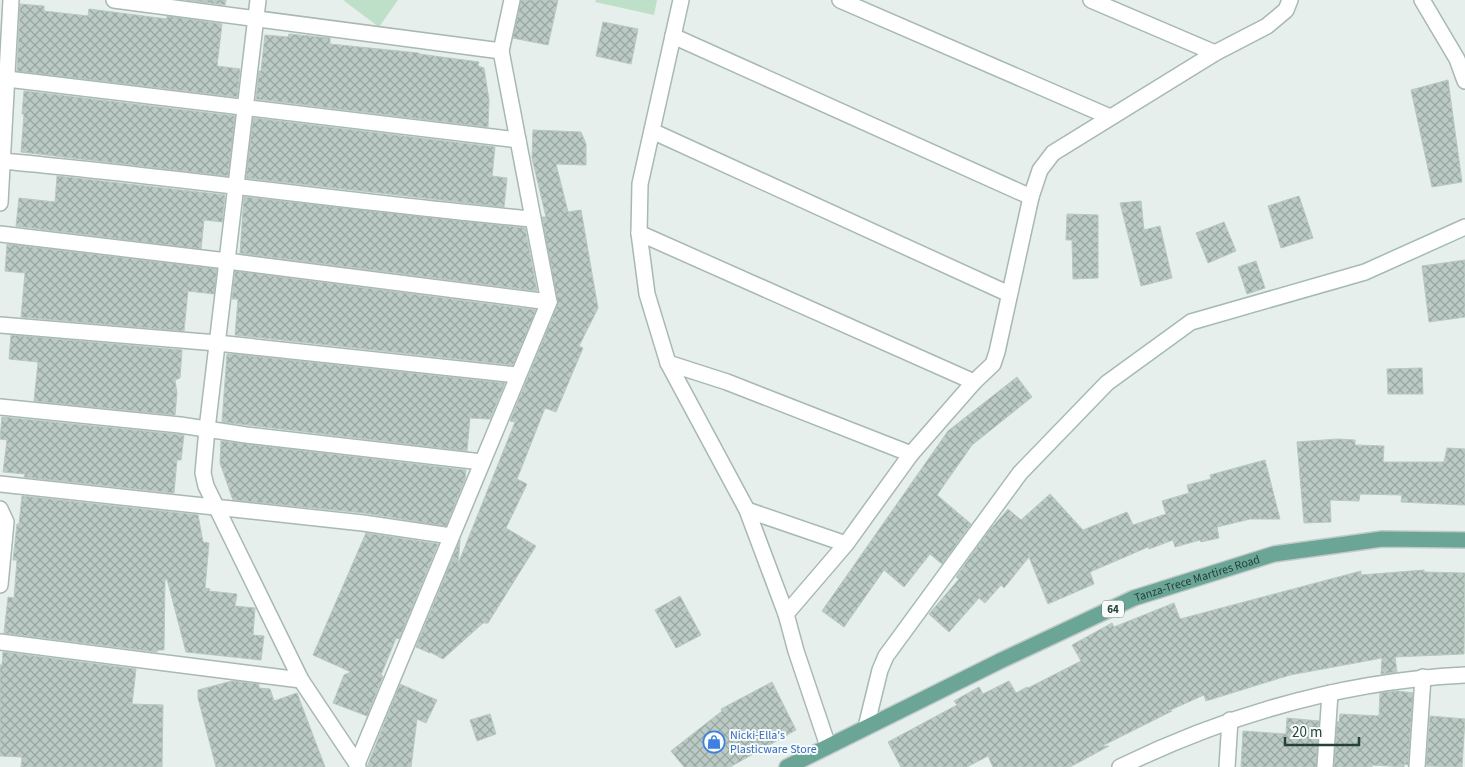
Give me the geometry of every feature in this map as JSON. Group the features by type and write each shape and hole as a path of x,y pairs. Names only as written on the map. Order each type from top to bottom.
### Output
{"main road":[{"name":"Tanza-Trece Martires Road","path":"787,767 1000,661 1134,598 1274,554 1382,539 1465,540"}],"street":[{"path":"0,203 11,0"},
{"path":"114,0 501,51"},
{"path":"258,0 203,473 206,486 301,680 357,765"},
{"path":"357,765 548,302 501,51 512,0"},
{"path":"681,0 640,184 639,232 647,294 668,363 747,510 786,614 796,652 828,746"},
{"path":"840,0 1110,117"},
{"path":"1091,0 1215,53"},
{"path":"786,614 846,544 911,454 974,382 993,364 998,352 1031,197 1040,170 1053,152 1215,53 1267,26 1286,10 1290,0"},
{"path":"1422,0 1457,59 1465,81"},
{"path":"672,36 1031,197"},
{"path":"7,79 245,109 373,122 518,140"},
{"path":"652,132 1010,294"},
{"path":"2,161 101,170 236,187 532,219"},
{"path":"866,728 880,670 886,656 1020,472 1107,383 1191,322 1365,272 1465,227"},
{"path":"639,232 974,382"},
{"path":"0,234 227,260 548,302"},
{"path":"0,325 217,343 518,375"},
{"path":"668,363 726,382 911,454"},
{"path":"0,407 207,429 482,462"},
{"path":"0,484 363,523 451,536"},
{"path":"0,509 6,522 0,585"},
{"path":"747,510 846,544"},
{"path":"0,642 301,680"},
{"path":"1120,767 1140,762 1230,720 1330,693 1423,677 1465,675"},
{"path":"1417,767 1423,677"},
{"path":"1325,767 1330,693"},
{"path":"1228,767 1230,720"}],"green space":[{"path":"343,0 398,0 379,27"},
{"path":"596,0 657,0 654,15 595,2"}],"building":[{"path":"186,0 226,0 225,5"},
{"path":"521,0 558,0 548,45 513,38"},
{"path":"20,4 44,6 44,11 88,16 89,9 167,19 167,16 222,24 217,66 240,69 237,97 17,71"},
{"path":"603,22 638,29 631,64 596,56"},
{"path":"289,34 330,38 330,44 419,53 479,62 478,66 484,68 489,100 488,127 256,99 265,35 288,37"},
{"path":"1448,80 1462,182 1432,187 1411,90"},
{"path":"24,91 235,116 228,176 21,152"},
{"path":"253,118 495,147 492,176 507,178 504,207 246,178"},
{"path":"533,130 581,132 586,144 586,165 556,164 568,212 581,210 598,308 579,346 583,348 556,412 545,408 517,479 527,484 506,528 536,546 488,623 483,623 443,659 416,647 460,540 458,564 515,422 510,421 558,304 542,217 546,217 532,158"},
{"path":"57,176 225,195 222,222 204,220 201,249 16,226 19,198 55,202"},
{"path":"1299,196 1313,238 1281,248 1268,206"},
{"path":"244,197 525,228 537,291 240,253"},
{"path":"1141,201 1144,230 1160,226 1172,278 1141,286 1120,203"},
{"path":"1067,214 1098,215 1098,278 1073,279 1072,240 1066,240"},
{"path":"1224,222 1236,251 1208,263 1196,233"},
{"path":"7,244 217,269 214,294 188,291 184,331 21,317 25,273 5,271"},
{"path":"1465,260 1465,317 1429,322 1422,266"},
{"path":"1256,261 1265,288 1247,294 1238,267"},
{"path":"235,271 536,310 513,365 235,335 238,299 232,299"},
{"path":"11,335 182,350 180,378 175,380 177,393 175,415 34,401 38,362 9,359"},
{"path":"227,354 505,383 490,419 470,418 467,451 222,422"},
{"path":"1422,368 1423,394 1388,394 1387,369"},
{"path":"1017,377 1032,397 972,445 937,495 971,524 942,564 930,554 904,587 884,570 844,627 822,611 948,431"},
{"path":"2,417 184,435 181,460 177,460 174,493 24,477 25,474 3,472 7,440 0,439"},
{"path":"1337,439 1355,440 1355,445 1384,446 1383,462 1444,462 1447,448 1465,449 1465,505 1401,502 1402,495 1360,494 1359,501 1330,500 1331,522 1304,523 1297,442"},
{"path":"221,441 466,470 465,479 446,526 364,513 233,500 220,463"},
{"path":"1265,460 1280,519 1250,519 1217,527 1219,538 1201,542 1200,540 1175,547 1173,540 1149,549 1148,547 1090,572 1094,584 1048,604 1029,557 1004,588 1001,585 985,603 979,598 949,632 929,614 959,579 956,577 988,532 1008,509 1021,520 1050,494 1083,530 1127,512 1133,525 1166,514 1162,501 1189,493 1187,485 1211,479 1210,475"},
{"path":"22,496 198,515 203,542 209,543 205,588 210,589 209,591 237,594 235,606 255,608 253,635 264,636 261,660 186,652 167,579 165,580 164,650 158,650 157,652 4,633 8,597 14,598 17,560 13,560"},
{"path":"366,533 438,544 399,639 396,638 367,716 333,703 344,675 351,672 313,655"},
{"path":"1424,570 1424,572 1465,573 1464,654 1395,657 1397,672 1381,674 1382,658 1290,675 1206,701 1204,695 1168,711 1172,711 1102,746 1109,746 1070,767 993,767 988,756 967,767 901,767 888,742 957,705 954,701 979,687 983,694 1009,681 1016,693 1028,688 1081,661 1072,645 1112,623 1114,627 1174,603 1180,619 1361,571 1361,575"},
{"path":"680,596 701,635 676,648 655,610"},
{"path":"3,652 136,669 132,704 163,705 162,767 21,767 22,757 0,756 0,665 2,665"},
{"path":"232,681 259,684 259,688 270,689 274,701 297,693 325,767 216,767 198,698 198,690"},
{"path":"772,682 796,730 730,767 684,767 671,751 722,711 721,709"},
{"path":"400,684 437,700 426,723 417,719 411,767 367,767"},
{"path":"1398,691 1413,693 1408,765 1404,764 1404,767 1372,765 1372,767 1334,767 1337,722 1339,722 1340,714 1379,716 1380,693"},
{"path":"490,714 496,734 477,741 470,720"},
{"path":"1430,716 1465,719 1462,767 1426,766"},
{"path":"1287,718 1319,721 1316,767 1241,767 1243,731 1286,734"}],"place":[{"name":"Nicki-Ella's Plasticware Store","path":"714,742"}]}
